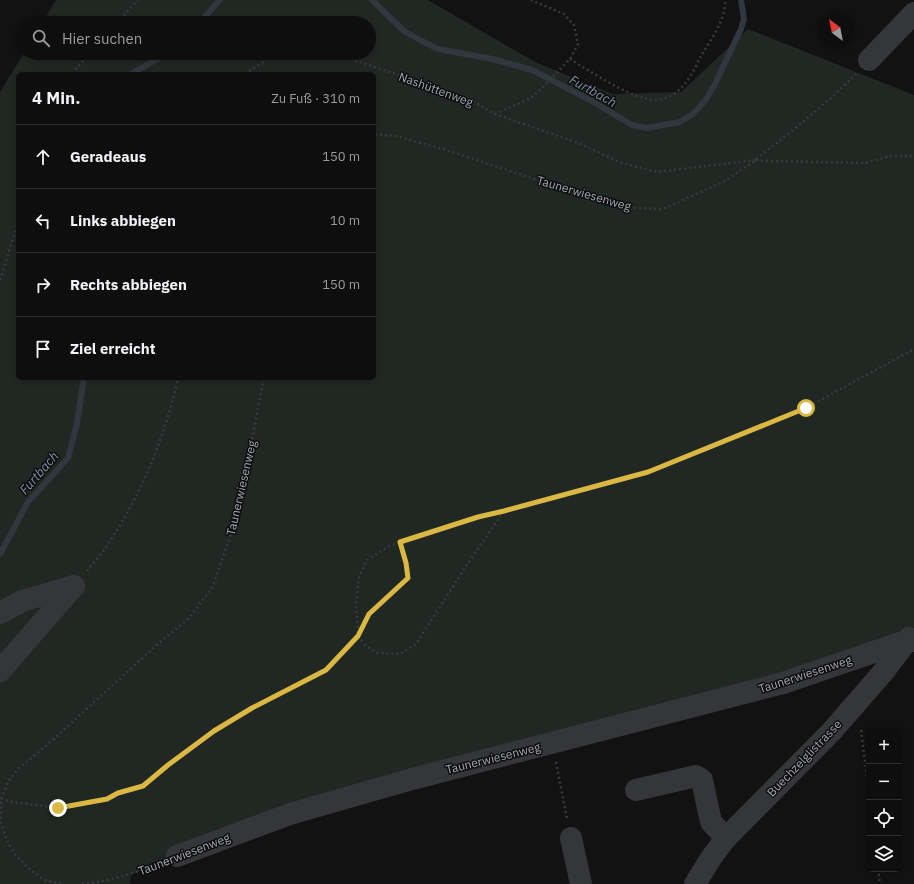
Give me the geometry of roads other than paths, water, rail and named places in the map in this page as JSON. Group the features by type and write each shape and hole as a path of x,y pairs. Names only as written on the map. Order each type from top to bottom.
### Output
{"street":[{"path":"868,60 914,13"},
{"path":"0,613 22,601 74,586 0,671"},
{"name":"Taunerwiesenweg","path":"177,856 290,814 412,779 783,683 912,638"},
{"name":"Buechzelglistrasse","path":"695,884 711,858 726,838 832,731 912,638"},
{"path":"636,790 696,776 702,780 711,822 726,838"},
{"path":"571,838 580,884"}],"waterway":[{"name":"Furtbach","path":"205,16 220,0"},
{"name":"Furtbach","path":"372,0 404,31 438,49 492,59 532,70 590,100 632,125 647,128 680,122 693,114 705,101 715,84 741,29 744,19 741,0"},
{"name":"Furtbach","path":"135,72 156,60"},
{"name":"Furtbach","path":"0,554 28,502 68,458 77,423 84,380"}]}
